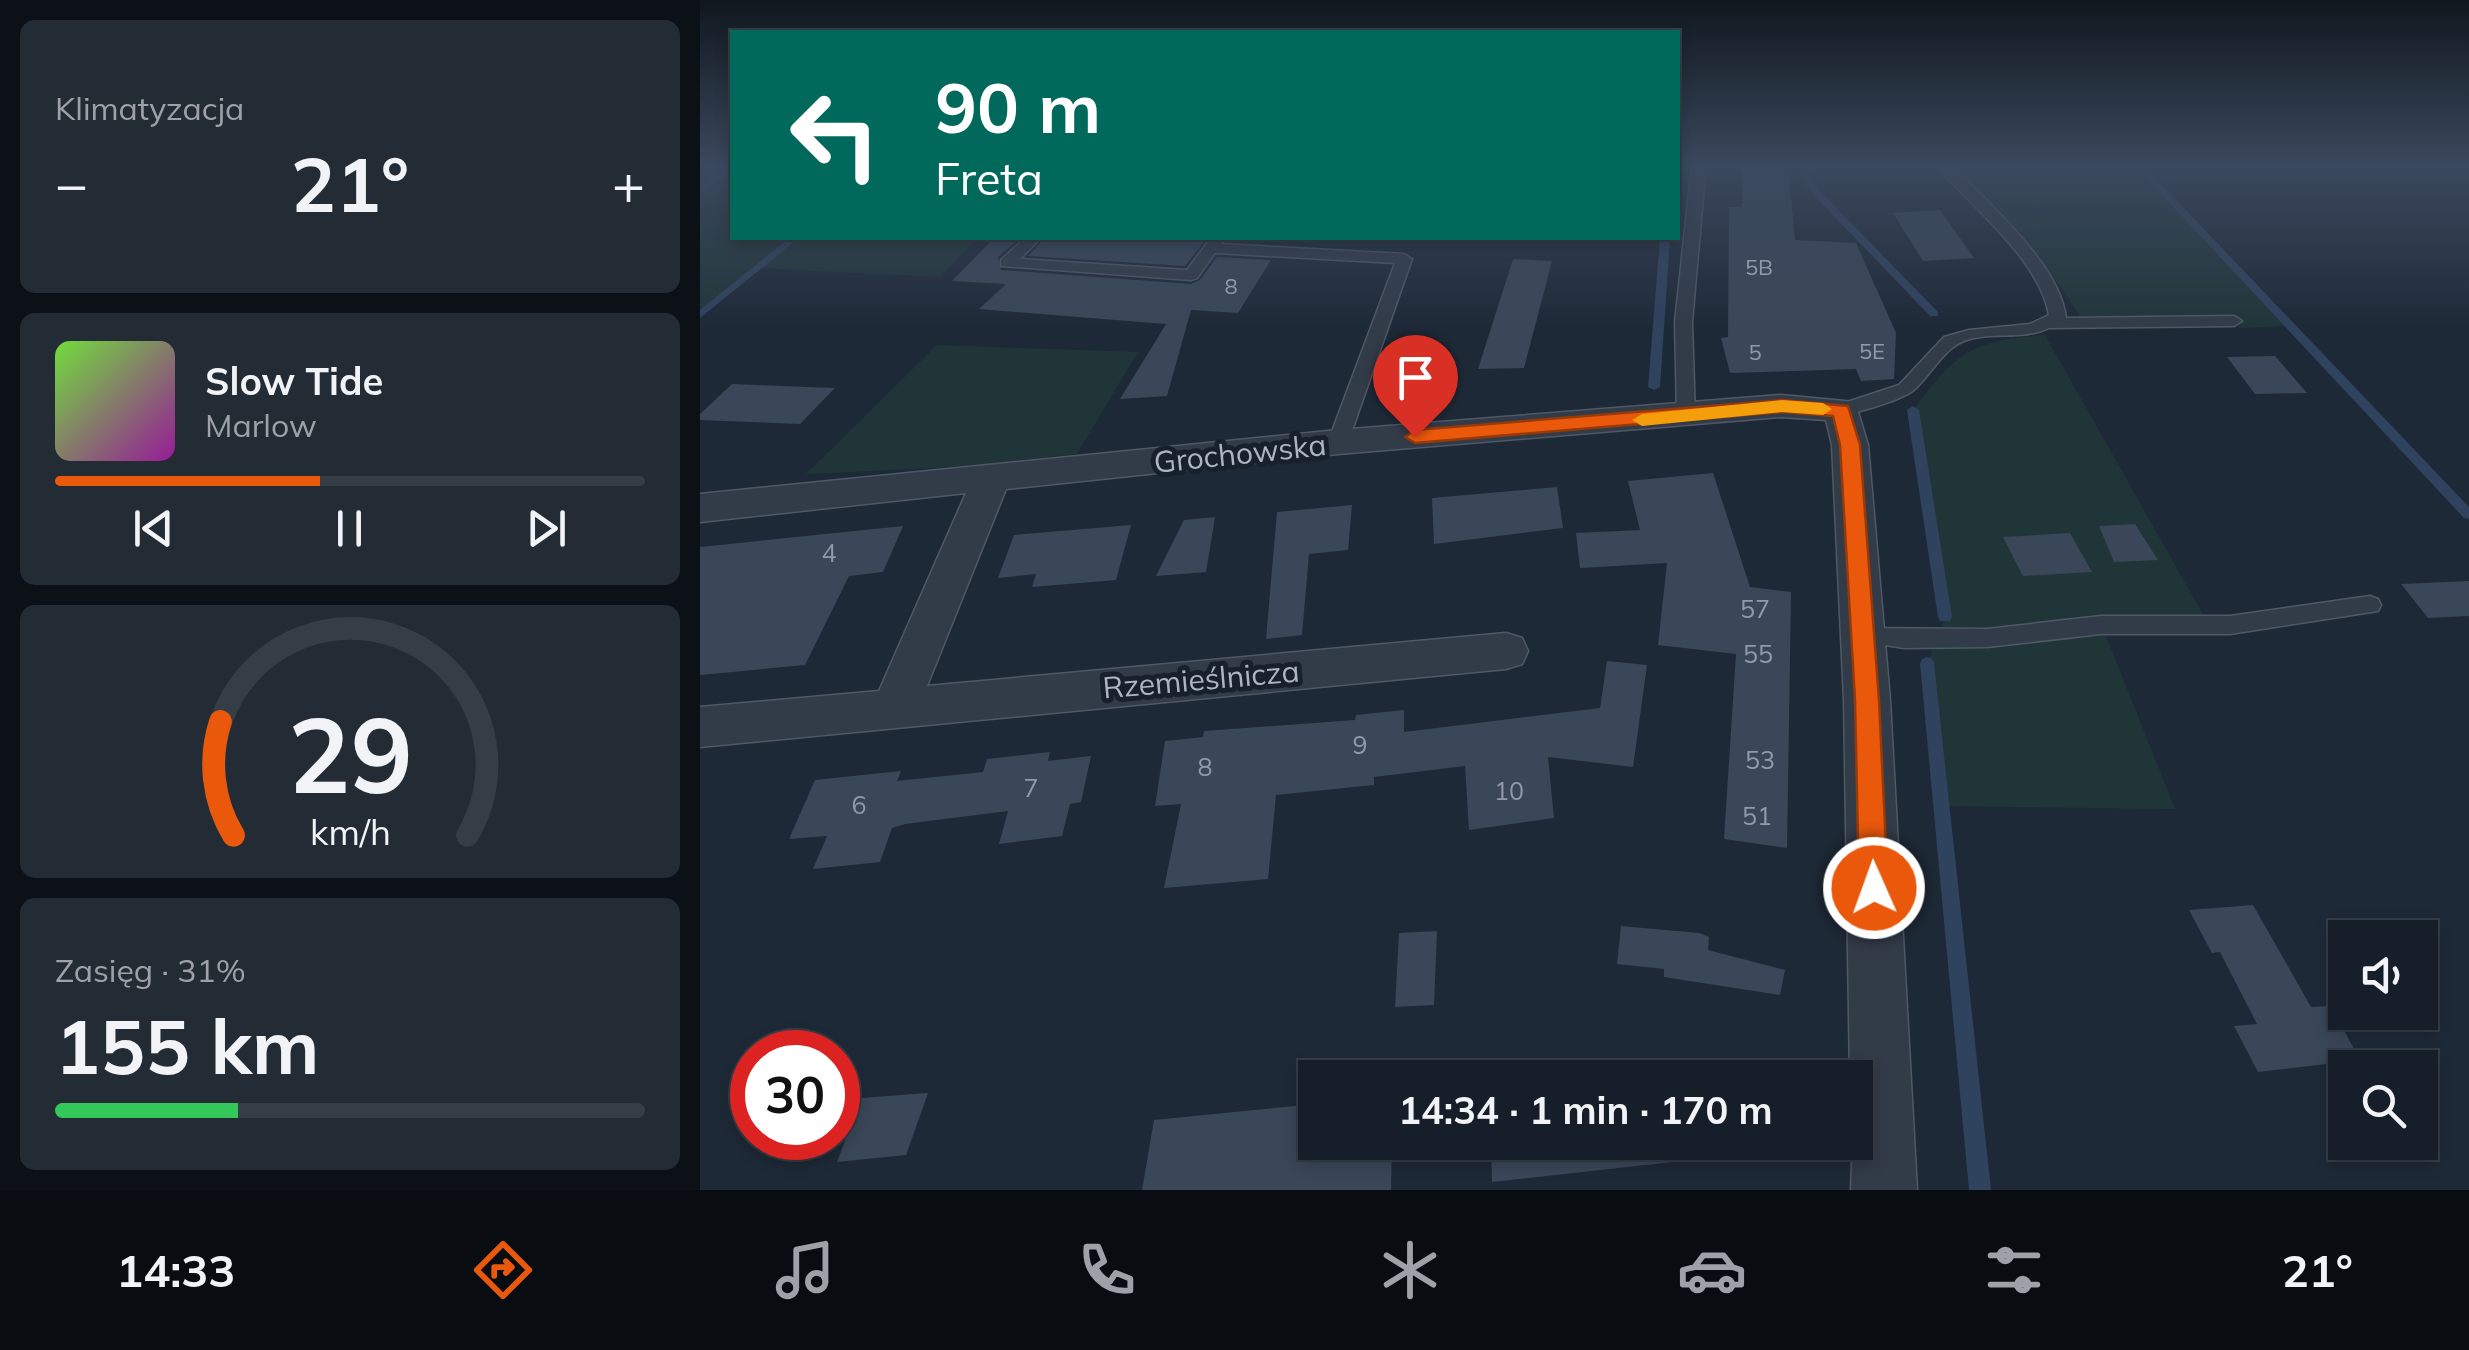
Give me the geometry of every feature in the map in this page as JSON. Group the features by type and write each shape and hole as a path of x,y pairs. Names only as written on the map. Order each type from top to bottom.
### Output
{"street":[{"name":"Grochowska","path":"700,508 1338,442 1782,406 1842,410"},
{"path":"1842,410 1850,445 1862,634 1884,1190"},
{"path":"896,706 991,479"},
{"name":"Rzemieślnicza","path":"700,726 1506,652"}],"lane":[{"path":"1686,416 1683,394 1687,294 1694,220"},
{"path":"1992,220 2045,280 2059,305 2058,317 2050,324"},
{"path":"1031,240 1007,263 1190,275 1214,243 1404,259 1338,442"},
{"path":"1842,410 1905,389 1950,341 2050,324 2234,322"},
{"path":"1862,634 1904,640 1987,638 2101,625 2230,626 2370,605"}],"green space":[{"path":"700,220 730,220 730,240 975,240 940,277 757,268 700,315"},
{"path":"2003,220 2189,220 2290,326 2240,328 2231,315 2081,318 2062,288"},
{"path":"2045,335 2209,625 2102,626 2175,809 1941,806 1927,663 1945,617 1913,410 1942,374 1968,353 1999,341"},
{"path":"937,345 1138,352 1077,454 958,467 806,474"}],"building":[{"path":"1729,220 1793,220 1795,240 1856,243 1896,333 1894,379 1861,381 1856,369 1730,373 1721,338 1728,337"},
{"path":"1897,220 1947,220 1974,258 1923,261"},
{"path":"992,240 1018,240 998,257 1001,270 1191,284 1200,280 1217,257 1271,260 1238,313 1191,310 1167,396 1120,399 1166,324 979,309 1006,284 952,281"},
{"path":"1043,240 1205,240 1185,266 1028,256"},
{"path":"1513,259 1552,261 1524,368 1478,369"},
{"path":"2275,356 2307,393 2255,394 2227,357"},
{"path":"732,384 835,388 800,424 700,420 700,414"},
{"path":"1713,473 1750,587 1791,592 1787,848 1724,839 1736,654 1658,645 1667,563 1580,568 1576,533 1640,530 1628,481"},
{"path":"1557,487 1563,528 1434,544 1432,498"},
{"path":"1352,505 1348,550 1309,554 1302,635 1266,639 1277,512"},
{"path":"1215,517 1206,572 1156,576 1184,520"},
{"path":"2135,524 2158,560 2114,562 2099,526"},
{"path":"1131,525 1116,580 1032,587 1036,574 998,578 1014,535"},
{"path":"903,526 883,572 849,576 805,665 700,675 700,547"},
{"path":"2070,533 2092,572 2023,576 2003,537"},
{"path":"2469,581 2469,616 2428,618 2401,584"},
{"path":"1607,661 1647,665 1633,767 1548,757 1554,818 1469,830 1465,766 1374,777 1374,785 1276,795 1268,879 1164,888 1181,804 1155,806 1165,741 1203,737 1204,731 1355,720 1356,715 1404,710 1404,732 1600,708"},
{"path":"1050,752 1048,761 1091,756 1081,802 1070,804 1062,836 999,844 1008,811 905,824 892,828 880,862 813,869 827,836 789,839 815,780 901,771 897,781 983,772 987,759"},
{"path":"2253,905 2311,1007 2328,1006 2328,1030 2344,1030 2355,1050 2328,1050 2328,1064 2258,1072 2234,1026 2257,1024 2220,952 2212,953 2189,910"},
{"path":"1621,926 1709,937 1708,950 1785,970 1780,995 1664,977 1664,969 1617,964"},
{"path":"1437,931 1434,1005 1395,1007 1399,933"},
{"path":"928,1093 906,1155 860,1160 861,1098"},
{"path":"1298,1106 1298,1160 1392,1160 1391,1190 1142,1190 1154,1120"},
{"path":"1491,1160 1691,1160 1492,1182"}],"waterway":[{"path":"1843,220 1934,314"},
{"path":"2190,220 2469,515"},
{"path":"700,315 792,240"},
{"path":"1654,387 1665,240"},
{"path":"1913,410 1945,617"},
{"path":"1927,663 1980,1190"}],"slow traffic":[{"path":"1642,420 1782,406 1823,409"}],"route":[{"path":"1415,437 1782,406 1842,410 1850,445 1867,700 1874,888"}]}
